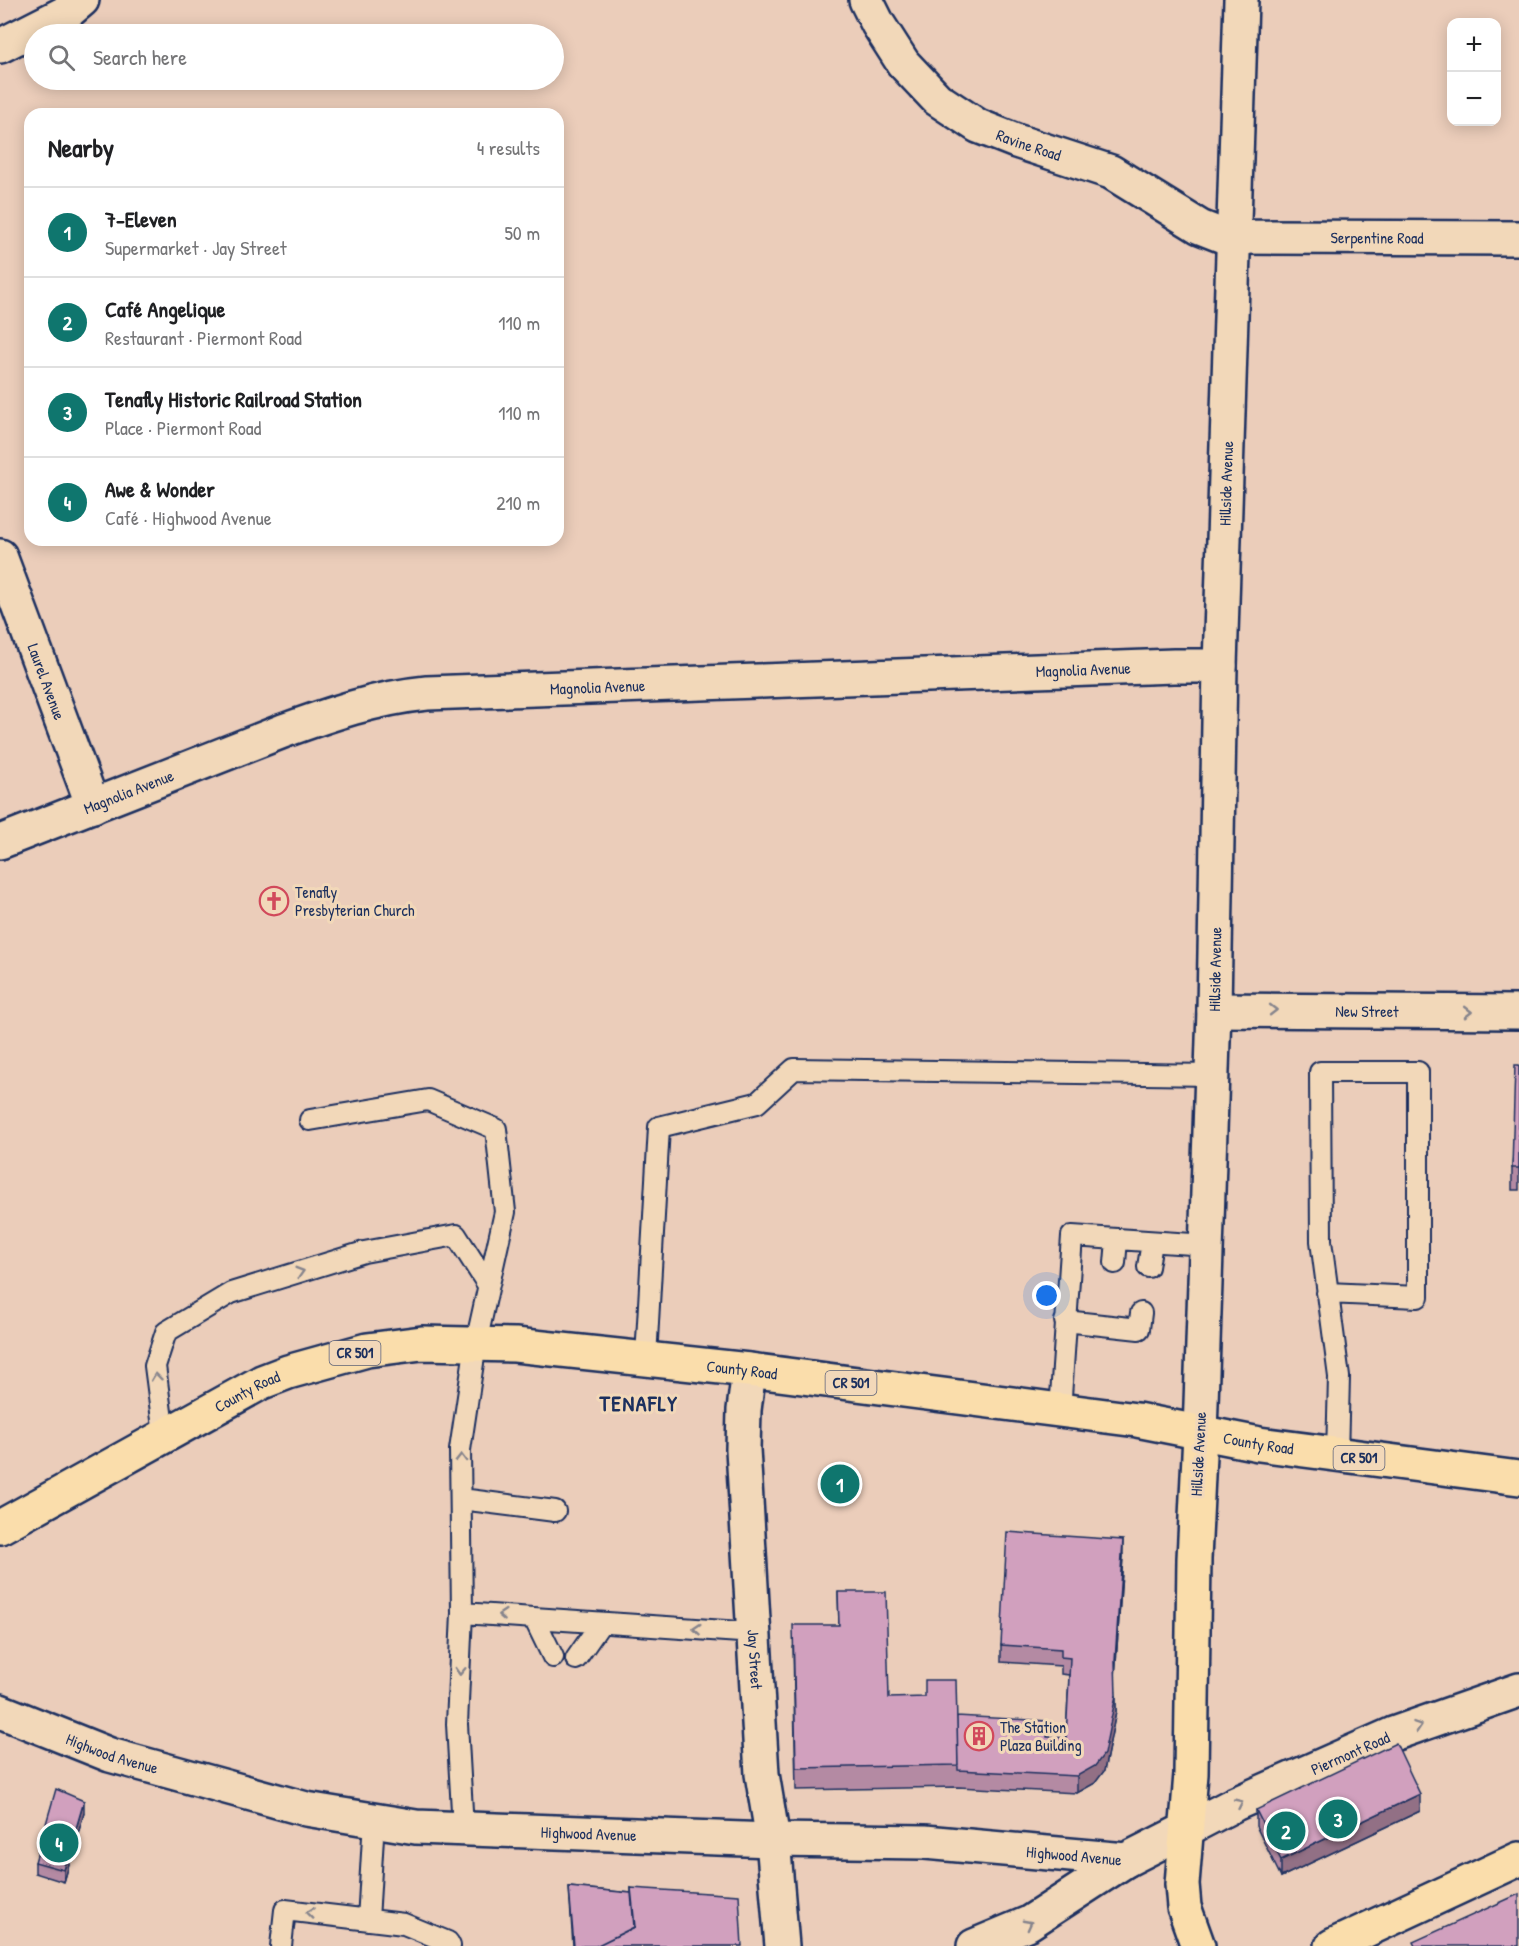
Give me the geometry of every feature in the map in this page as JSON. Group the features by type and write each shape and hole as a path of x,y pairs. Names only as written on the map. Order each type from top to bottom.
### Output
{"main road":[{"name":"County Road","path":"0,1527 262,1382 324,1361 367,1350 422,1343 476,1343 536,1347 749,1370 1137,1420 1243,1442 1519,1478"},
{"name":"Hillside Avenue","path":"1196,1940 1182,1898 1182,1884 1191,1774 1194,1559 1200,1434"},
{"path":"1332,1946 1519,1859"}],"street":[{"path":"43,24 69,11 82,0"},
{"name":"Ravine Road","path":"866,0 878,24 903,63 937,99 978,126 1111,172 1200,227 1217,234 1234,237"},
{"name":"Hillside Avenue","path":"1200,1434 1214,1010 1221,666 1241,0"},
{"path":"0,46 24,34"},
{"name":"Serpentine Road","path":"1234,237 1519,238"},
{"name":"Laurel Avenue","path":"0,556 93,806"},
{"name":"Magnolia Avenue","path":"0,842 320,717 395,696 427,693 1221,666"},
{"name":"New Street","path":"1214,1010 1519,1012"},
{"name":"Jay Street","path":"749,1370 744,1410 743,1449 762,1774 773,1840 782,1946"},
{"name":"Piermont Road","path":"1187,1829 1235,1804 1393,1734 1519,1690"},
{"name":"Highwood Avenue","path":"0,1711 110,1755 306,1809 416,1827 773,1840 925,1842 1126,1860 1187,1829"},
{"path":"974,1946 1029,1923 1126,1860"}],"lane":[{"path":"646,1358 658,1127 758,1103 794,1069 1212,1075"},
{"path":"1327,1293 1418,1297 1418,1072 1320,1072 1321,1241 1327,1293 1339,1377 1337,1456"},
{"path":"310,1120 428,1100 496,1129 505,1212 476,1343 460,1450 462,1613 458,1724 463,1828"},
{"path":"164,1435 155,1366 166,1332 231,1293 364,1252 456,1235 488,1285"},
{"path":"1060,1411 1072,1236 1207,1245"},
{"path":"1115,1263 1117,1240"},
{"path":"1148,1267 1152,1242"},
{"path":"1065,1321 1111,1318 1139,1329 1142,1313"},
{"path":"461,1499 555,1511"},
{"path":"462,1613 755,1633"},
{"path":"534,1618 553,1651"},
{"path":"576,1653 601,1623"},
{"path":"368,1920 374,1820"},
{"path":"281,1946 285,1910 404,1924 448,1942 450,1946"}],"building":[{"path":"1515,1065 1519,1065 1519,1168 1512,1168"},
{"path":"1007,1532 1123,1540 1115,1661 1116,1695 1104,1754 1095,1766 1077,1776 958,1770 957,1716 1048,1721 1047,1737 1066,1738 1070,1658 1061,1657 1061,1649 1001,1645"},
{"path":"838,1592 886,1592 889,1698 925,1697 925,1680 956,1680 958,1765 796,1768 793,1625 839,1625"},
{"path":"1396,1743 1420,1794 1281,1860 1256,1810"},
{"path":"56,1789 84,1801 64,1870 35,1862"},
{"path":"569,1887 631,1893 634,1927 596,1946 574,1946"},
{"path":"631,1888 739,1895 742,1946 596,1946 635,1927"},
{"path":"1519,1894 1519,1946 1415,1946 1413,1942"}],"place":[{"name":"Tenafly Presbyterian Church","path":"274,901"},
{"name":"7-Eleven","path":"840,1484"},
{"name":"The Station Plaza Building","path":"979,1736"},
{"name":"Tenafly Historic Railroad Station","path":"1338,1819"},
{"name":"Café Angelique","path":"1286,1831"},
{"name":"Awe & Wonder","path":"59,1843"}],"district":[{"name":"TENAFLY","path":"639,1403"}]}
